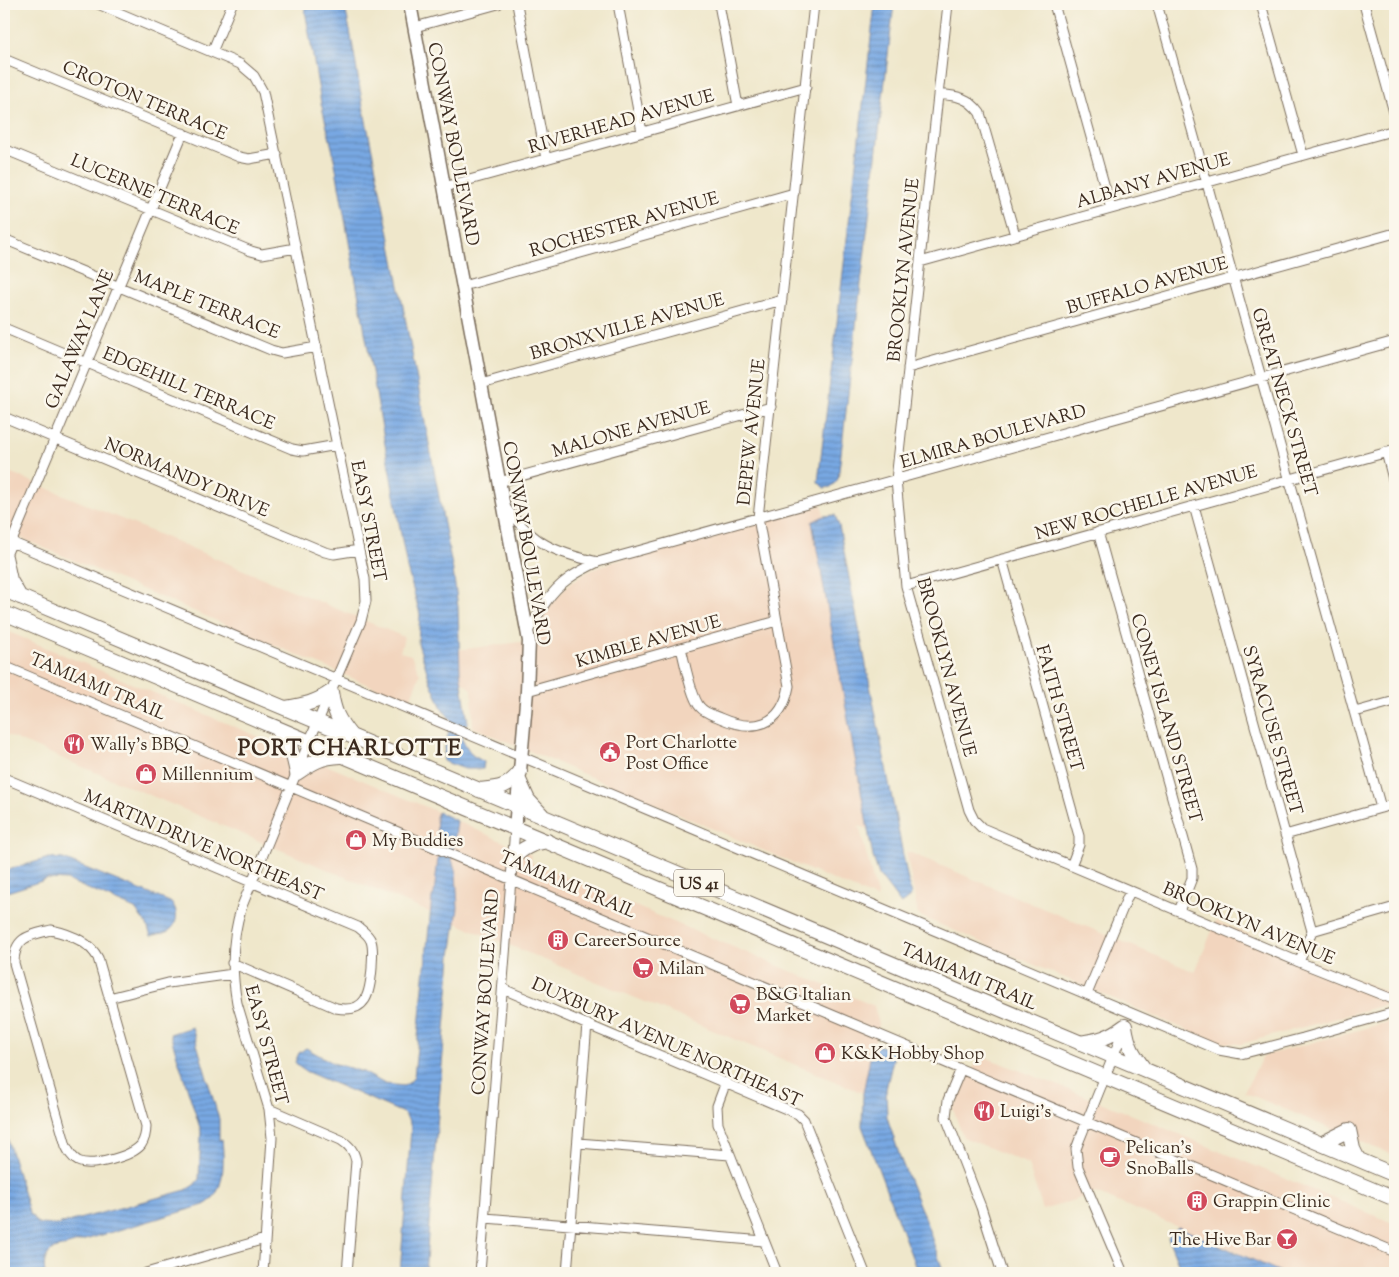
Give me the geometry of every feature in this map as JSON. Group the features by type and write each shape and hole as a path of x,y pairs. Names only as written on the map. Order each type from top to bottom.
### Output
{"main road":[{"path":"4,558 10,580 20,597"},
{"name":"TAMIAMI TRAIL","path":"4,590 1395,1176"},
{"name":"TAMIAMI TRAIL","path":"4,613 1395,1199"},
{"path":"283,708 307,705 320,700 331,692 334,709 339,721 351,737"},
{"path":"277,728 290,744 297,773 313,762 327,757 343,756"},
{"path":"478,790 504,786 519,776 528,800 544,818"},
{"path":"513,858 531,844 547,841"},
{"path":"1080,1043 1100,1040 1112,1035 1125,1026 1128,1043 1146,1071"},
{"path":"1321,1144 1349,1130 1353,1149 1358,1159"}],"street":[{"name":"EASY STREET","path":"98,4 240,64 248,70 259,84 266,101 365,579 366,601 361,621 308,742 239,915 233,944 232,963 237,1003 269,1109 272,1148 263,1273"},
{"path":"212,52 232,4"},
{"name":"CONWAY BOULEVARD","path":"410,4 529,641 527,691 516,806 512,880 480,1273"},
{"path":"415,27 498,4"},
{"path":"517,4 546,159"},
{"path":"618,4 642,132"},
{"path":"719,4 738,106"},
{"name":"DEPEW AVENUE","path":"681,648 694,698 698,706 705,712 731,723 742,726 754,726 774,716 782,707 787,697 788,686 758,518 814,4"},
{"name":"BROOKLYN AVENUE","path":"948,4 896,480 906,586 968,810 982,828 1299,962 1395,1000"},
{"path":"1054,4 1111,208"},
{"name":"GREAT NECK STREET","path":"1157,4 1381,808"},
{"path":"1261,4 1303,155"},
{"path":"1364,4 1395,116"},
{"name":"CROTON TERRACE","path":"4,59 239,157 248,159 277,154"},
{"name":"RIVERHEAD AVENUE","path":"444,187 806,87"},
{"path":"938,94 963,98 973,104 980,113 1015,235"},
{"name":"ALBANY AVENUE","path":"920,262 1395,130"},
{"name":"GALAWAY LANE","path":"4,558 8,540 55,439 183,133"},
{"name":"LUCERNE TERRACE","path":"4,149 251,252 262,254 296,248"},
{"name":"ROCHESTER AVENUE","path":"463,286 794,193"},
{"name":"BUFFALO AVENUE","path":"908,368 1395,233"},
{"name":"MAPLE TERRACE","path":"4,239 271,350 282,353 317,346"},
{"name":"BRONXVILLE AVENUE","path":"481,384 782,300"},
{"name":"EDGEHILL TERRACE","path":"4,328 292,449 303,451 337,445"},
{"name":"ELMIRA BOULEVARD","path":"527,632 557,588 573,575 598,562 1395,341"},
{"name":"MALONE AVENUE","path":"499,482 770,406"},
{"name":"NORMANDY DRIVE","path":"4,417 325,552 334,554 359,550"},
{"name":"NEW ROCHELLE AVENUE","path":"906,586 1395,450"},
{"path":"1386,452 1395,487"},
{"name":"ELMIRA BOULEVARD","path":"504,506 523,528 548,547 566,555 598,562"},
{"name":"SYRACUSE STREET","path":"1194,506 1312,931"},
{"name":"CONEY ISLAND STREET","path":"1098,532 1192,869 1192,878 1179,911"},
{"name":"TAMIAMI TRAIL","path":"8,540 1219,1050 1240,1054 1395,1012"},
{"name":"FAITH STREET","path":"1002,559 1079,836 1079,845 1071,866"},
{"name":"KIMBLE AVENUE","path":"527,691 777,621"},
{"name":"TAMIAMI TRAIL","path":"4,666 1395,1252"},
{"path":"1354,712 1395,701"},
{"name":"MARTIN DRIVE NORTHEAST","path":"4,778 358,927 371,940 373,948 368,996 363,1003 355,1008 346,1010 336,1008 232,963"},
{"path":"1285,835 1395,804"},
{"path":"1087,994 1130,891"},
{"path":"1299,962 1312,931 1395,908"},
{"path":"51,930 62,932 87,943 94,949 98,958 109,998 146,1126 146,1135 142,1144 128,1154 87,1164 78,1162 71,1156 66,1146 14,963 14,954 18,946 24,939 32,935 51,930"},
{"path":"109,998 168,984 233,974"},
{"name":"DUXBURY AVENUE NORTHEAST","path":"503,988 790,1109 804,1120 865,1273"},
{"path":"1123,1273 1078,1168 1076,1149 1130,1013"},
{"path":"567,1273 587,1024"},
{"path":"961,1069 948,1100 946,1117 981,1207 1002,1273"},
{"path":"726,1082 720,1098 717,1115 718,1124 777,1273"},
{"path":"269,1109 341,1140 349,1145 354,1152 356,1161 347,1273"},
{"path":"578,1143 730,1155"},
{"path":"485,1218 764,1241"},
{"path":"146,1273 265,1239"}],"shaded area":[{"path":"4,470 404,637 400,652 411,655 420,674 409,702 4,531"},
{"path":"822,505 824,516 812,523 868,829 859,826 878,899 473,727 472,689 461,681 458,650 536,640 539,627 549,608 567,586 589,571 613,562"},
{"path":"4,630 438,812 436,817 437,832 440,839 439,854 431,913 4,734"},
{"path":"457,821 530,854 532,863 874,1006 879,1024 863,1093 456,923 458,908 456,872 452,860"},
{"path":"906,851 1195,972 1216,921 1395,996 1395,1002 1241,1044 1215,1042 918,915"},
{"path":"1395,1020 1395,1156 1244,1092 1263,1056"},
{"path":"980,1055 1128,1113 1395,1224 1395,1273 1283,1273 1231,1249 1096,1193 1043,1210 1028,1164 963,1137 953,1109"}],"water":[{"path":"304,4 344,4 453,571 458,607 460,671 468,723 464,726 462,740 472,755 484,762 483,769 465,769 443,761 451,720 442,708 430,681 418,643 420,614 407,568 333,152 321,103"},
{"path":"875,4 894,4 838,479 831,487 824,488 818,482"},
{"path":"835,515 839,526 911,896 901,904 879,875 873,857 812,522 824,516"},
{"path":"438,812 457,821 452,860 456,872 458,908 451,956 425,1273 400,1273 411,1129 408,1120 403,1113 305,1071 295,1062 299,1053 306,1048 333,1063 363,1072 385,1084 404,1086 414,1077 432,897 434,894 440,840 437,832 436,817"},
{"path":"49,858 63,859 170,902 176,911 173,927 168,931 151,936 147,925 135,909 67,880 48,879 4,893 4,871"},
{"path":"192,1027 219,1119 219,1140 222,1139 222,1176 220,1185 211,1200 204,1205 54,1249 45,1260 45,1273 4,1273 4,1127 29,1212 38,1224 57,1225 186,1190 199,1179 201,1131 170,1034"},
{"path":"873,1043 895,1051 886,1089 887,1117 901,1160 944,1273 918,1273 862,1126 863,1093"},
{"path":"1178,1227 1283,1273 1238,1273 1226,1268 1213,1273 1182,1273 1168,1238"}],"place":[{"name":"Wally's BBQ","path":"74,744"},
{"name":"Port Charlotte Post Office","path":"610,752"},
{"name":"Millennium","path":"146,774"},
{"name":"My Buddies","path":"356,840"},
{"name":"CareerSource","path":"558,940"},
{"name":"Milan","path":"643,968"},
{"name":"B&G Italian Market","path":"740,1004"},
{"name":"K&K Hobby Shop","path":"825,1053"},
{"name":"Luigi's","path":"984,1111"},
{"name":"Pelican's SnoBalls","path":"1110,1157"},
{"name":"Grappin Clinic","path":"1197,1201"},
{"name":"The Hive Bar","path":"1287,1239"}],"district":[{"name":"PORT CHARLOTTE","path":"350,747"}]}
